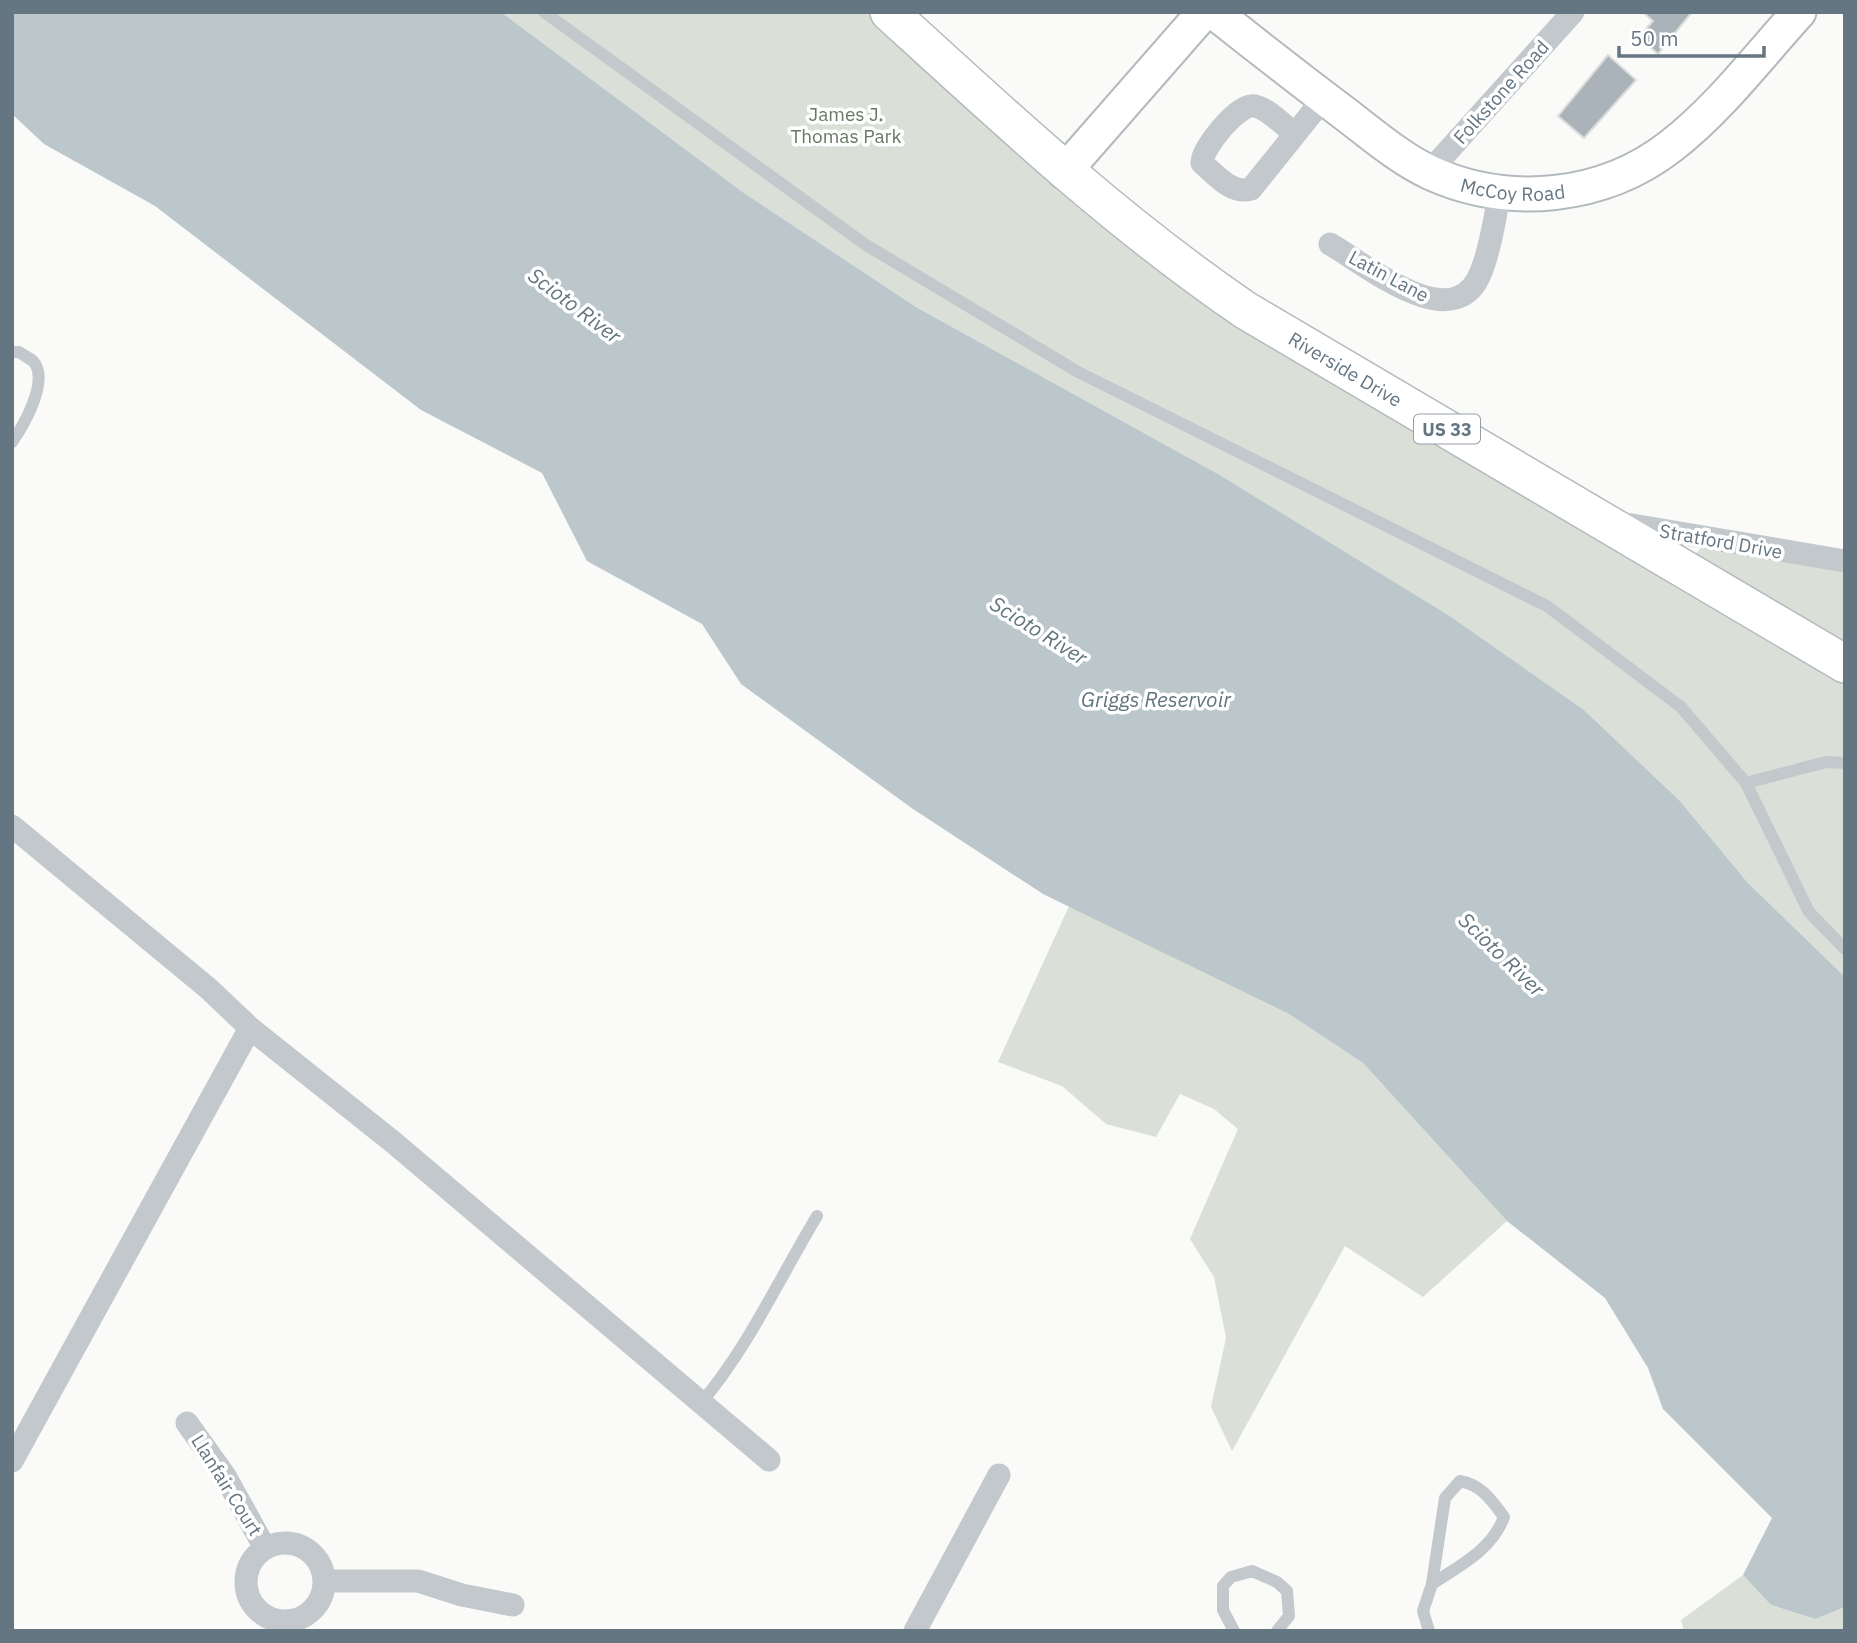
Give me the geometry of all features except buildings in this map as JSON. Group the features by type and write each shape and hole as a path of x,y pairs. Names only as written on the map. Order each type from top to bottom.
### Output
{"main road":[{"name":"Riverside Drive","path":"890,12 1064,172 1180,265 1245,310 1845,664"},
{"path":"1064,172 1204,12"},
{"name":"McCoy Road","path":"1214,12 1386,146 1429,172 1464,186 1500,193 1539,194 1578,189 1626,174 1648,162 1694,126 1799,12"}],"street":[{"name":"Folkstone Road","path":"1429,172 1573,12"},
{"path":"1295,134 1324,98"},
{"name":"Latin Lane","path":"1331,244 1424,299 1454,301 1470,290 1481,273 1500,193"},
{"name":"Stratford Drive","path":"1597,518 1739,545 1845,561"},
{"path":"12,826 209,989 250,1028 393,1142 769,1460"},
{"path":"12,1461 250,1028"},
{"name":"Llanfair Court","path":"187,1423 225,1476 265,1548"},
{"path":"915,1631 999,1475"},
{"path":"288,1542 299,1545 318,1559 325,1581 323,1593 310,1612 273,1625 256,1608 247,1587 250,1565 265,1548 288,1542"},
{"path":"325,1581 418,1581 462,1595 513,1605"}],"lane":[{"path":"544,12 866,245 1078,372 1547,606 1681,707 1746,783 1808,912 1845,949"},
{"path":"12,352 19,352 34,362 39,375 29,415 12,442"},
{"path":"1746,783 1826,762 1845,763"},
{"path":"701,1403 737,1359 776,1284 817,1216"},
{"path":"1429,1631 1423,1611 1432,1584 1445,1498 1460,1481 1468,1483 1489,1495 1504,1517 1499,1531 1481,1551 1432,1584"},
{"path":"1234,1631 1223,1610 1223,1587 1231,1577 1252,1571 1277,1582 1287,1591 1289,1616 1277,1631"}],"green space":[{"name":"James J. Thomas Park","path":"501,12 889,12 1124,222 1845,664 1845,977 1748,883 1679,800 1584,710 1450,616 1218,474 916,307 744,193"},
{"path":"1703,546 1845,569 1845,645 1693,556"},
{"path":"1069,906 1289,1014 1363,1063 1507,1221 1423,1297 1345,1246 1232,1451 1211,1407 1226,1338 1214,1277 1190,1239 1238,1129 1214,1109 1180,1094 1156,1137 1106,1124 1062,1086 998,1062"},
{"path":"1743,1575 1771,1605 1814,1619 1845,1607 1845,1631 1684,1631 1681,1620"}],"water":[{"name":"Griggs Reservoir","path":"12,12 501,12 744,193 916,307 1218,474 1450,616 1584,710 1679,800 1748,883 1845,977 1845,1607 1815,1619 1771,1605 1743,1575 1772,1518 1663,1409 1648,1368 1605,1298 1507,1221 1363,1063 1289,1014 1043,894 913,809 741,684 702,624 587,561 542,473 421,410 155,206 44,144 12,114"}],"water label":[{"name":"Scioto River","path":"575,305"},
{"name":"Scioto River","path":"1039,630"},
{"name":"Scioto River","path":"1502,954"}]}
